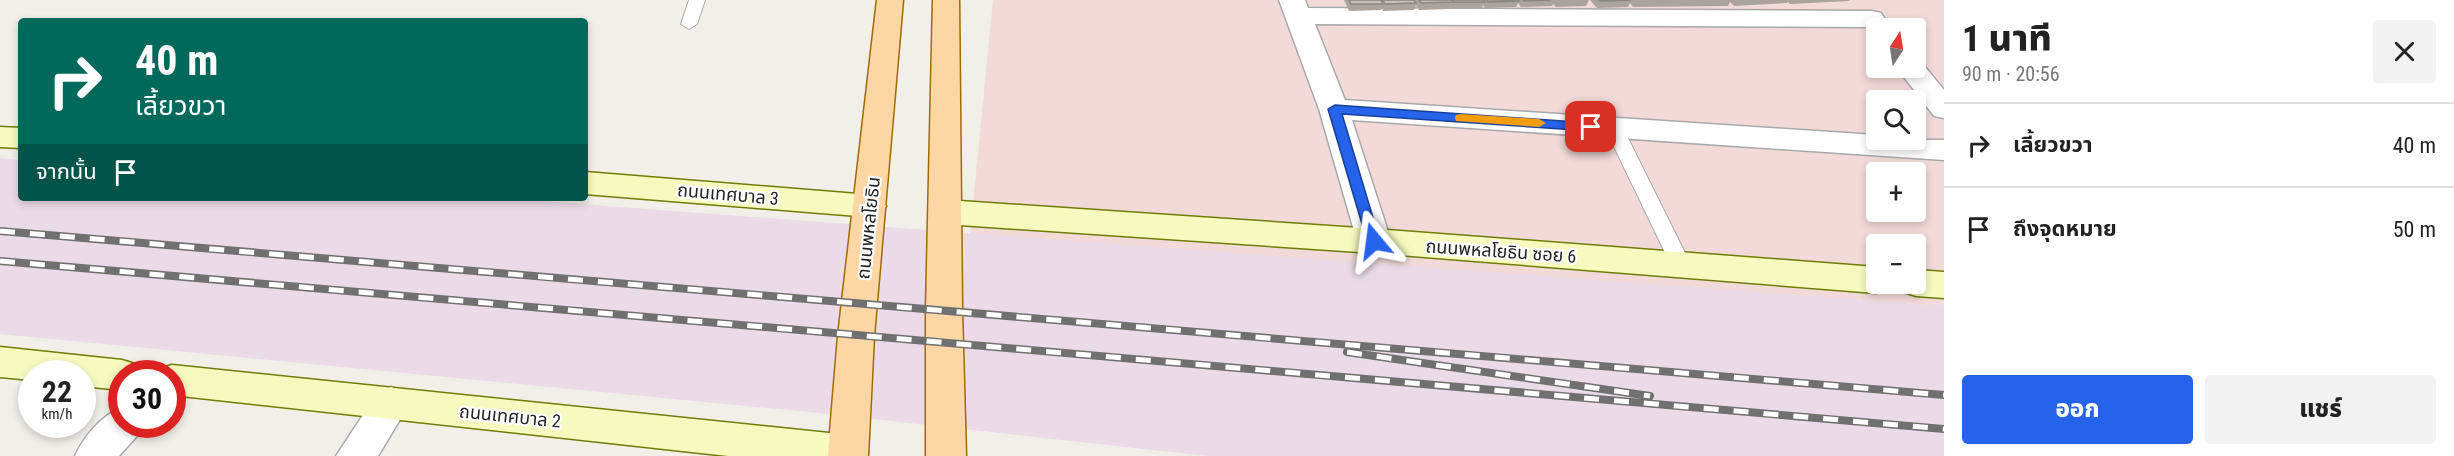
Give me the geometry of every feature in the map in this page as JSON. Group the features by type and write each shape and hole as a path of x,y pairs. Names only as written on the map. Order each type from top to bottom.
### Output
{"main road":[{"name":"ถนนพหลโยธิน","path":"848,454 856,336 890,0"},
{"path":"946,0 944,309 946,456"}],"street":[{"path":"1374,241 1335,109 1295,8 1870,16"},
{"path":"1919,78 1944,110"},
{"path":"1335,109 1944,150"},
{"path":"0,137 18,138"},
{"name":"ถนนเทศบาล 3","path":"588,183 870,206"},
{"name":"ถนนพหลโยธิน ซอย 6","path":"945,212 1374,241 1866,279"},
{"path":"1926,284 1944,285"},
{"path":"0,362 108,374"},
{"name":"ถนนเทศบาล 2","path":"186,381 848,454"},
{"path":"356,456 391,403"},
{"path":"94,456 110,438"}],"lane":[{"path":"689,24 697,0"},
{"path":"1614,128 1681,265"}],"shaded area":[{"path":"993,0 1944,0 1944,306 970,234"},
{"path":"0,158 18,160 18,201 541,201 1944,306 1944,456 1207,456 809,412 0,334"}],"building":[{"path":"1349,0 1381,0 1383,4 1351,4"},
{"path":"1383,0 1414,0 1416,3 1385,4"},
{"path":"1419,0 1451,0 1452,2 1421,3"},
{"path":"1452,0 1483,0 1485,2 1454,2"},
{"path":"1487,0 1519,0 1519,1 1488,2"}],"railway":[{"path":"0,231 1944,395"},
{"path":"0,261 1944,429"},
{"path":"1347,352 1650,396"}],"slow traffic":[{"path":"1461,118 1539,123"}],"route":[{"path":"1374,241 1335,109 1591,127"}]}
